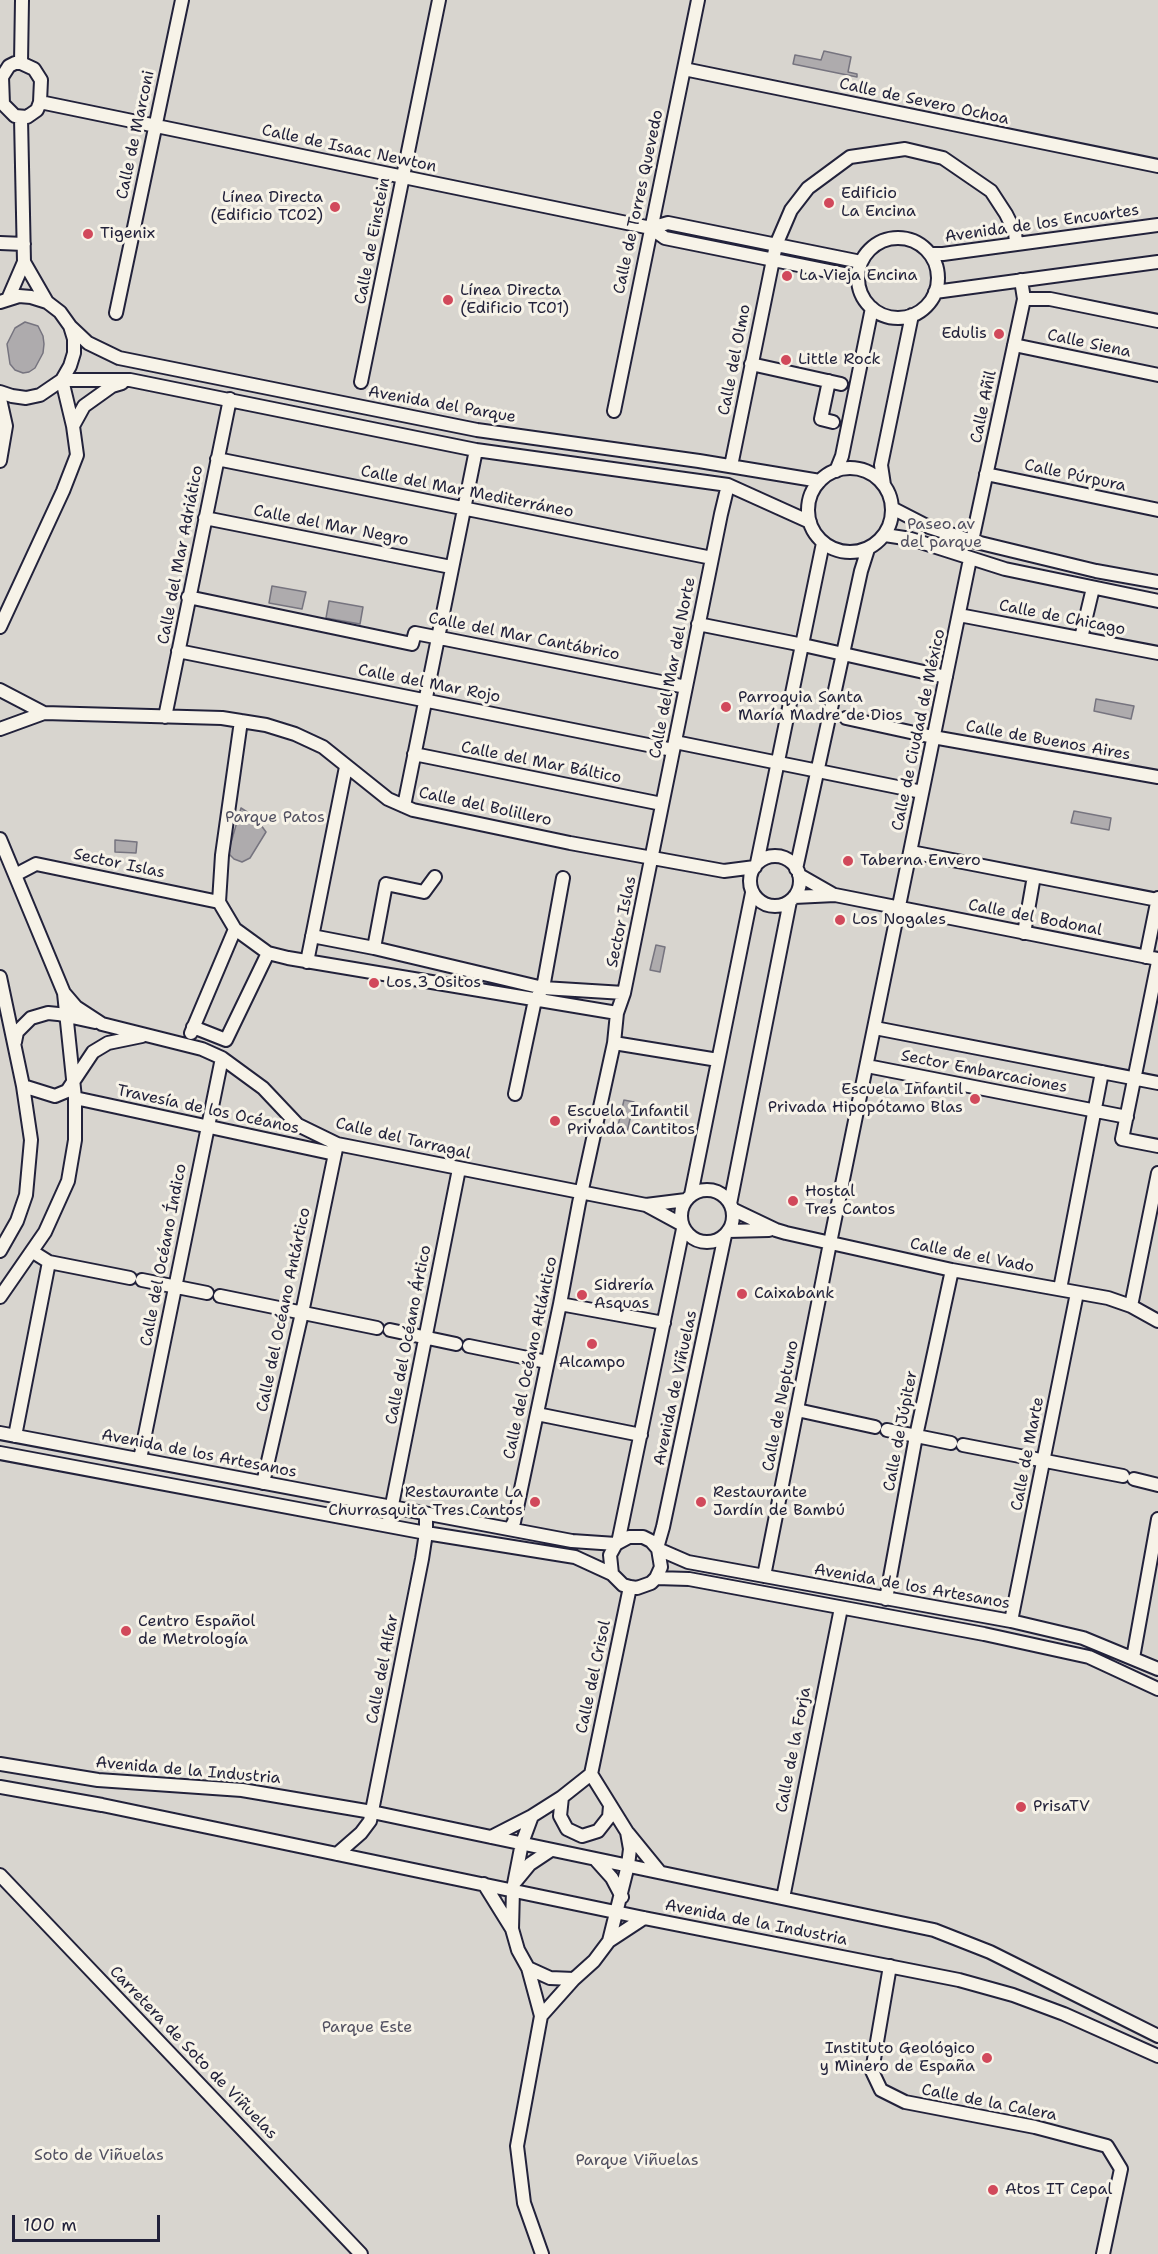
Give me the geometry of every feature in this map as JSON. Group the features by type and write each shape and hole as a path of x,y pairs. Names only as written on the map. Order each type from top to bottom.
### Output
{"street":[{"path":"21,63 22,0"},
{"name":"Calle de Marconi","path":"116,313 182,0"},
{"name":"Calle de Einstein","path":"362,382 439,0"},
{"name":"Calle de Torres Quevedo","path":"614,411 698,0"},
{"path":"21,63 34,69 41,80 40,102 32,114 21,118 10,113 3,104 1,85 2,69 21,63"},
{"name":"Calle de Severo Ochoa","path":"684,69 1158,166"},
{"name":"Calle de Isaac Newton","path":"40,102 651,228 665,238 858,277"},
{"path":"4,301 24,262 21,118"},
{"name":"Calle del Olmo","path":"731,466 776,245 791,210 808,188 850,157 905,149 943,158 991,191 1015,232 1016,243"},
{"name":"Calle de Isaac Newton","path":"651,228 668,223 861,262"},
{"name":"Avenida de los Encuartes","path":"930,254 1158,225"},
{"path":"899,237 922,245 930,254 937,268 938,280 935,292 922,310 912,315 891,317 872,308 864,300 858,277 861,262 872,248 888,239 899,237"},
{"path":"0,243 24,244"},
{"name":"Avenida del Parque","path":"24,262 47,302 60,312 70,326 88,343 119,358 477,430 820,481"},
{"path":"935,292 1158,262"},
{"path":"1050,276 1050,299"},
{"name":"Calle Añil","path":"972,542 1024,299 1021,280"},
{"path":"4,301 32,297 47,302"},
{"path":"1024,299 1050,299 1158,321"},
{"path":"836,471 842,456 872,308"},
{"path":"884,485 881,465 912,315"},
{"path":"0,392 26,398 40,395 62,380 74,353 74,339 70,326"},
{"name":"Calle Siena","path":"1014,345 1158,375"},
{"path":"751,364 833,385"},
{"path":"762,375 833,385"},
{"path":"62,380 130,380 476,450 728,485 810,522"},
{"path":"0,627 63,491 76,455 74,426 62,380"},
{"path":"74,426 84,406 112,386 130,380"},
{"path":"833,385 821,419 833,422"},
{"path":"0,399 6,426 0,461"},
{"name":"Calle del Mar Adriático","path":"165,717 230,399"},
{"path":"404,806 476,450"},
{"name":"Calle del Mar Mediterráneo","path":"217,459 712,558"},
{"path":"860,469 875,476 890,496 891,522 885,535 868,549 844,552 834,549 823,543 815,534 810,522 809,501 820,481 836,471 860,469"},
{"name":"Calle Púrpura","path":"986,474 1158,510"},
{"name":"Calle del Mar del Norte","path":"652,857 728,485"},
{"path":"892,508 929,527 972,542 1096,571 1158,582"},
{"name":"Calle del Mar Negro","path":"205,518 452,567"},
{"path":"885,535 911,538 970,559 1158,601"},
{"path":"823,543 756,865 751,873 751,891 718,1060 688,1197 680,1212 682,1227 695,1240 703,1243 718,1240 727,1233 732,1224 731,1207 792,899 798,890 797,872 861,571 868,549"},
{"name":"Calle de Ciudad de México","path":"899,908 970,559"},
{"path":"1081,638 1093,588"},
{"name":"Calle del Mar Cantábrico","path":"189,597 412,644 415,633 686,687"},
{"name":"Calle de Chicago","path":"959,615 1158,653"},
{"path":"698,624 946,677"},
{"name":"Calle del Mar Rojo","path":"178,651 425,700 922,792"},
{"path":"0,690 44,713"},
{"path":"0,729 44,713"},
{"name":"Calle del Bolillero","path":"44,713 222,718 266,725 295,734 322,747 388,799 413,810 570,843 724,871"},
{"name":"Calle de Buenos Aires","path":"846,718 933,737 1158,777"},
{"path":"241,721 222,855 219,902 235,929 268,953 307,962 618,1013"},
{"name":"Calle del Mar Báltico","path":"414,754 662,804"},
{"path":"307,962 346,767"},
{"path":"0,840 64,993 75,1098 75,1140 68,1181 53,1216 33,1252 0,1297"},
{"path":"911,852 1158,899 1154,960 1122,1139 1158,1146"},
{"path":"724,871 756,865 772,856 782,857 797,872"},
{"name":"Sector Islas","path":"581,1193 652,857"},
{"name":"Sector Islas","path":"15,875 36,864 219,902"},
{"path":"724,871 751,891 763,904 772,906 784,904 792,899"},
{"name":"Calle del Bodonal","path":"797,872 835,895"},
{"path":"1024,933 1034,876"},
{"path":"374,948 386,884 424,892 435,877"},
{"path":"515,1095 535,1000 543,988 563,878"},
{"name":"Calle del Bodonal","path":"792,899 835,895 1154,960"},
{"path":"830,1243 899,908"},
{"path":"187,1045 235,929"},
{"name":"Sector Islas","path":"312,936 374,948 543,988 624,993"},
{"path":"193,1027 226,1040 268,953"},
{"path":"0,977 15,1045 31,1140 26,1195 17,1221 0,1251"},
{"name":"Calle del Tarragal","path":"64,993 76,1007 102,1024"},
{"path":"15,1045 17,1032 31,1017 48,1013 66,1016"},
{"name":"Calle del Tarragal","path":"66,1016 187,1045 222,1058 262,1088 298,1125 336,1149 459,1169 646,1205 682,1227"},
{"name":"Sector Embarcaciones","path":"875,1028 1158,1083"},
{"name":"Calle del Tarragal","path":"73,1079 93,1052 101,1047 108,1043 146,1035"},
{"path":"614,1043 718,1060"},
{"name":"Calle del Océano Índico","path":"140,1459 222,1058"},
{"name":"Sector Embarcaciones","path":"867,1066 1127,1117"},
{"path":"1060,1289 1102,1072"},
{"path":"22,1086 55,1096 67,1090 73,1079"},
{"name":"Travesía de los Océanos","path":"75,1098 207,1126 336,1149"},
{"name":"Calle del Océano Antártico","path":"263,1483 302,1313 336,1149"},
{"name":"Calle del Océano Ártico","path":"392,1507 459,1169"},
{"path":"1131,1306 1158,1173"},
{"path":"688,1197 705,1190 714,1191 726,1198 731,1207 776,1230"},
{"name":"Calle del Océano Atlántico","path":"510,1529 514,1522 537,1414 581,1193"},
{"name":"Calle del Tarragal","path":"646,1205 688,1197"},
{"name":"Avenida de Viñuelas","path":"617,1543 682,1227"},
{"path":"727,1233 776,1230"},
{"name":"Calle de el Vado","path":"776,1230 952,1270 1108,1298 1131,1306 1158,1321"},
{"name":"Avenida de Viñuelas","path":"657,1548 727,1233"},
{"name":"Calle de Neptuno","path":"764,1576 830,1243"},
{"path":"33,1252 49,1263 207,1293"},
{"path":"15,1436 49,1263"},
{"name":"Calle de Júpiter","path":"886,1599 916,1436 952,1270"},
{"name":"Calle de Marte","path":"1011,1622 1077,1293"},
{"path":"220,1296 456,1344"},
{"name":"Avenida de Viñuelas","path":"560,1304 664,1323"},
{"path":"469,1346 547,1362"},
{"path":"797,1410 1158,1485"},
{"name":"Avenida de Viñuelas","path":"537,1414 641,1435"},
{"name":"Avenida de los Artesanos","path":"0,1433 573,1541 617,1543"},
{"name":"Avenida de los Artesanos","path":"0,1453 426,1533 575,1557 612,1574"},
{"path":"388,1525 392,1507"},
{"path":"426,1514 426,1533"},
{"path":"1133,1658 1158,1519"},
{"name":"Calle del Alfar","path":"372,1812 426,1533"},
{"path":"636,1536 651,1541 657,1548 661,1560 656,1578 644,1586 623,1585 612,1574 610,1555 617,1543 628,1537 636,1536"},
{"name":"Avenida de los Artesanos","path":"657,1548 688,1562 1011,1622 1083,1638 1158,1669"},
{"name":"Avenida de los Artesanos","path":"656,1578 689,1579 984,1634 1089,1657 1158,1689"},
{"name":"Calle del Crisol","path":"591,1774 630,1587"},
{"name":"Calle de la Forja","path":"783,1898 841,1608"},
{"name":"Avenida de la Industria","path":"0,1764 98,1780 242,1790 372,1812 934,1930 990,1952 1158,2036"},
{"path":"491,1837 532,1816 562,1797 591,1774 627,1832 659,1871"},
{"name":"Avenida de la Industria","path":"0,1787 83,1801 484,1884 514,1885 645,1918 959,1980 1013,1995 1064,2014 1158,2056"},
{"path":"562,1797 560,1815 567,1829 582,1836 598,1831 609,1817 610,1806"},
{"path":"337,1854 361,1833 370,1821 372,1812"},
{"path":"512,1929 514,1885 522,1843 532,1816"},
{"path":"609,1941 622,1897 628,1865 630,1849 627,1832"},
{"path":"514,1885 530,1864 550,1850"},
{"path":"595,1859 612,1878 622,1897"},
{"name":"Carretera de Soto de Viñuelas","path":"0,1875 361,2254"},
{"path":"484,1884 512,1929 518,1950 528,1968 541,2016 517,2146 524,2203 542,2254"},
{"path":"541,2016 574,1979 594,1961 609,1941 645,1918"},
{"name":"Calle de la Calera","path":"890,1966 872,2072 882,2090 905,2102 1035,2127 1107,2146 1121,2169 1103,2254"},
{"path":"528,1968 550,1978 574,1979"}],"green space":[{"path":"0,0 1158,0 1158,2254 0,2254"}],"shaded area":[{"path":"824,51 851,57 848,72 857,74 857,77 793,64 795,55 821,60"},
{"path":"25,322 38,326 44,344 43,353 35,368 23,373 15,370 10,364 7,344 15,328"},
{"path":"272,586 306,592 302,609 269,603"},
{"path":"329,601 363,607 360,624 326,618"},
{"path":"1096,699 1134,706 1131,719 1094,711"},
{"path":"241,808 255,817 266,832 250,858 242,862 234,859 228,853"},
{"path":"1074,811 1111,818 1109,830 1071,823"},
{"path":"115,840 137,842 136,853 115,852"},
{"path":"656,945 665,947 660,972 650,970"},
{"path":"624,1100 634,1102 627,1132 617,1130"}],"place":[{"name":"Edificio La Encina","path":"829,203"},
{"name":"Línea Directa (Edificio TC02)","path":"335,207"},
{"name":"Tigenix","path":"88,234"},
{"name":"La Vieja Encina","path":"787,276"},
{"name":"Línea Directa (Edificio TC01)","path":"448,300"},
{"name":"Edulis","path":"999,334"},
{"name":"Little Rock","path":"786,360"},
{"name":"Parroquia Santa María Madre de Dios","path":"726,707"},
{"name":"Taberna Envero","path":"848,861"},
{"name":"Los Nogales","path":"840,920"},
{"name":"Los 3 Ositos","path":"374,983"},
{"name":"Escuela Infantil Privada Hipopótamo Blas","path":"975,1099"},
{"name":"Escuela Infantil Privada Cantitos","path":"555,1121"},
{"name":"Hostal Tres Cantos","path":"793,1201"},
{"name":"Caixabank","path":"742,1294"},
{"name":"Sidrería Asquas","path":"582,1295"},
{"name":"Alcampo","path":"592,1344"},
{"name":"Restaurante La Churrasquita Tres Cantos","path":"535,1502"},
{"name":"Restaurante Jardín de Bambú","path":"701,1502"},
{"name":"Centro Español de Metrología","path":"126,1631"},
{"name":"PrisaTV","path":"1021,1807"},
{"name":"Instituto Geológico y Minero de España","path":"987,2058"},
{"name":"Atos IT Cepal","path":"993,2190"}],"park label":[{"name":"Paseo av del parque","path":"941,534"},
{"name":"Parque Patos","path":"275,818"},
{"name":"Parque Este","path":"367,2028"},
{"name":"Soto de Viñuelas","path":"99,2156"},
{"name":"Parque Viñuelas","path":"637,2161"}]}
